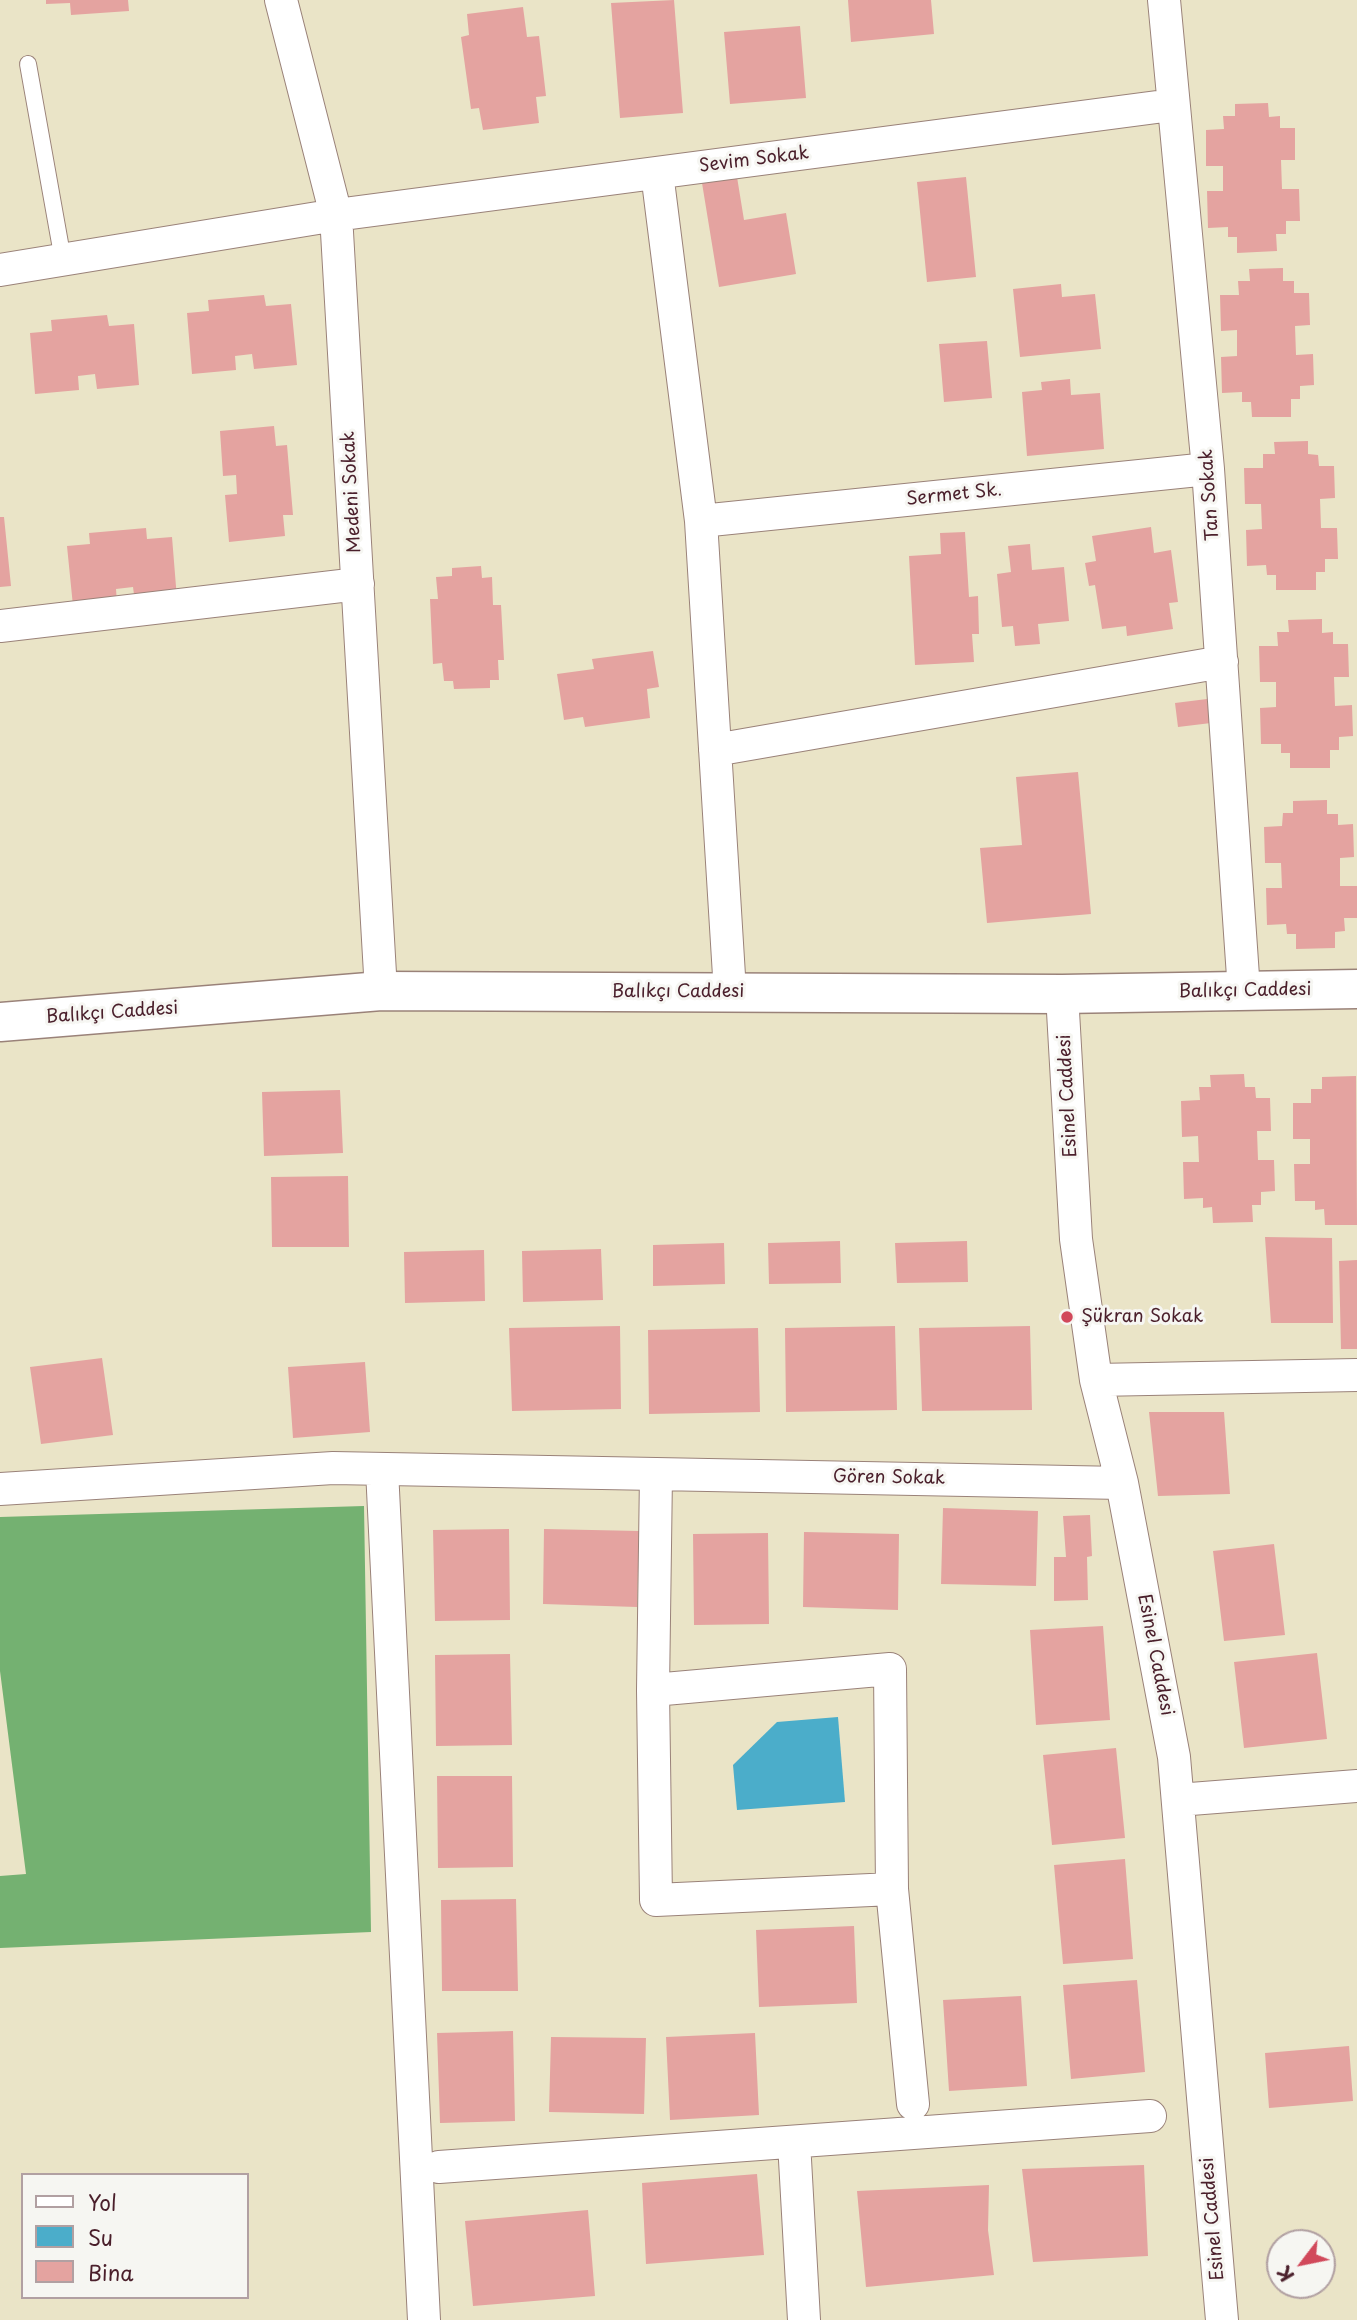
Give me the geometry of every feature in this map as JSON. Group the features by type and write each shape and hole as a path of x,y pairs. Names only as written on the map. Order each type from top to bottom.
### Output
{"main road":[{"name":"Balıkçı Caddesi","path":"0,1022 381,991 1062,994 1357,989"}],"street":[{"name":"Medeni Sokak","path":"282,0 336,215 381,991"},
{"name":"Tan Sokak","path":"1164,0 1208,469 1244,991"},
{"name":"Sevim Sokak","path":"0,270 336,215 1172,105"},
{"path":"657,173 701,520 730,992"},
{"name":"Sermet Sk.","path":"701,520 1208,469"},
{"path":"0,626 358,584"},
{"path":"715,750 1222,662"},
{"name":"Esinel Caddesi","path":"1062,994 1076,1239 1096,1380 1122,1483 1174,1757 1222,2320"},
{"path":"1096,1380 1357,1375"},
{"name":"Gören Sokak","path":"0,1489 332,1468 1122,1483"},
{"path":"382,1469 424,2320"},
{"path":"656,1474 653,1690 656,1900 892,1889"},
{"path":"653,1690 890,1669 892,1889 913,2105"},
{"path":"1178,1800 1357,1786"},
{"path":"439,2167 1150,2116"},
{"path":"794,2142 804,2320"}],"lane":[{"path":"28,64 63,260"}],"green space":[{"path":"364,1506 371,1932 0,1948 0,1876 26,1874 0,1671 0,1517"}],"water":[{"path":"838,1717 845,1802 737,1810 733,1765 777,1722"}],"building":[{"path":"46,0 128,0 129,11 71,15 70,3 46,4"},
{"path":"674,0 683,113 620,118 611,3"},
{"path":"848,0 931,0 934,34 851,42"},
{"path":"523,7 527,37 539,36 546,96 536,97 539,123 483,130 479,108 471,109 461,37 469,35 467,14"},
{"path":"800,26 806,98 730,104 724,32"},
{"path":"1268,103 1269,117 1280,116 1280,128 1295,128 1295,160 1281,160 1282,189 1299,189 1300,221 1286,221 1286,234 1276,234 1277,251 1237,253 1237,237 1228,237 1228,227 1208,228 1207,191 1223,191 1223,166 1206,166 1206,130 1224,129 1223,116 1235,116 1235,104"},
{"path":"737,177 744,220 786,213 796,274 719,287 702,183"},
{"path":"966,177 976,277 927,282 917,182"},
{"path":"1283,268 1283,281 1294,281 1294,293 1309,293 1310,325 1295,326 1296,355 1313,354 1314,385 1300,386 1300,399 1291,399 1291,417 1252,417 1251,402 1242,402 1242,392 1222,393 1221,357 1237,356 1237,330 1221,331 1220,295 1239,295 1238,281 1250,281 1249,269"},
{"path":"1061,284 1062,297 1095,294 1101,349 1020,357 1013,289"},
{"path":"264,295 266,306 291,304 297,365 254,369 252,354 235,356 236,370 192,374 187,313 209,311 208,300"},
{"path":"107,315 109,326 134,324 139,385 97,389 95,374 78,376 79,390 35,394 30,333 52,331 51,320"},
{"path":"987,341 992,398 944,402 939,344"},
{"path":"1070,379 1071,395 1100,393 1104,449 1027,456 1022,392 1042,390 1041,382"},
{"path":"274,426 276,446 287,445 293,515 283,515 285,536 229,542 225,495 237,494 236,475 223,476 220,431"},
{"path":"1308,441 1308,454 1318,455 1319,466 1334,466 1335,498 1320,499 1321,528 1337,528 1338,559 1325,559 1325,572 1316,572 1316,590 1276,590 1276,575 1267,575 1266,565 1247,566 1246,530 1262,529 1261,504 1245,504 1244,468 1263,468 1263,454 1275,454 1274,442"},
{"path":"0,517 4,517 11,586 0,587"},
{"path":"1151,527 1154,553 1171,550 1178,602 1169,603 1173,629 1127,636 1126,626 1102,629 1095,585 1089,586 1085,563 1096,561 1092,536"},
{"path":"146,528 147,539 172,537 177,599 135,602 133,587 116,589 117,603 73,606 67,546 90,544 89,533"},
{"path":"965,532 969,597 978,596 979,634 972,634 974,662 915,665 909,556 941,554 940,533"},
{"path":"1030,544 1032,570 1064,567 1069,621 1038,624 1040,644 1015,646 1013,626 1002,627 997,574 1011,572 1008,546"},
{"path":"481,566 482,578 492,577 493,605 501,605 504,660 498,660 499,680 490,680 490,688 454,689 453,681 444,681 442,663 433,664 430,599 438,599 436,577 452,576 452,568"},
{"path":"1322,619 1322,633 1333,632 1333,644 1348,644 1349,677 1334,677 1335,706 1352,705 1353,736 1339,737 1339,750 1330,750 1330,768 1290,768 1290,753 1281,753 1281,744 1261,744 1260,708 1276,707 1276,682 1260,682 1259,646 1278,646 1277,632 1289,632 1288,620"},
{"path":"653,651 659,687 647,689 650,718 585,727 583,717 564,720 557,674 594,669 592,659"},
{"path":"1207,699 1211,723 1178,727 1175,703"},
{"path":"1078,772 1091,914 987,923 980,848 1022,845 1016,777"},
{"path":"1327,800 1327,814 1338,814 1338,825 1353,824 1354,857 1340,858 1340,886 1357,886 1357,918 1344,918 1345,931 1335,932 1335,948 1296,949 1296,934 1287,934 1286,924 1267,925 1266,888 1282,888 1281,863 1265,863 1264,827 1282,826 1283,813 1293,813 1293,801"},
{"path":"1244,1074 1245,1087 1255,1087 1256,1098 1270,1098 1271,1131 1257,1131 1258,1160 1274,1160 1275,1191 1261,1192 1261,1205 1252,1205 1253,1222 1213,1223 1212,1207 1203,1208 1203,1198 1184,1199 1183,1162 1199,1162 1198,1136 1182,1137 1181,1101 1200,1100 1199,1087 1211,1087 1210,1075"},
{"path":"1356,1076 1357,1225 1325,1225 1324,1209 1315,1210 1315,1201 1295,1201 1294,1164 1310,1164 1310,1139 1293,1139 1293,1103 1311,1103 1311,1089 1322,1089 1322,1077"},
{"path":"340,1090 343,1153 264,1156 262,1092"},
{"path":"348,1176 349,1247 272,1247 271,1177"},
{"path":"1265,1237 1332,1238 1333,1323 1271,1323"},
{"path":"840,1241 841,1283 769,1284 768,1243"},
{"path":"967,1241 968,1282 897,1283 895,1243"},
{"path":"724,1243 725,1284 653,1286 653,1245"},
{"path":"601,1249 603,1300 523,1302 522,1251"},
{"path":"484,1250 485,1301 405,1303 404,1252"},
{"path":"1357,1260 1357,1349 1341,1349 1339,1261"},
{"path":"620,1326 621,1409 512,1411 509,1328"},
{"path":"895,1326 897,1410 786,1412 785,1328"},
{"path":"1030,1326 1032,1410 922,1411 919,1328"},
{"path":"758,1328 760,1412 649,1414 648,1330"},
{"path":"102,1358 113,1435 41,1444 30,1367"},
{"path":"365,1362 370,1432 293,1438 288,1367"},
{"path":"1149,1412 1224,1412 1230,1494 1158,1496"},
{"path":"943,1508 1038,1511 1036,1586 941,1584"},
{"path":"1090,1515 1092,1556 1087,1557 1088,1600 1054,1601 1054,1557 1066,1557 1063,1516"},
{"path":"509,1529 510,1620 435,1621 433,1530"},
{"path":"544,1529 639,1531 637,1607 543,1604"},
{"path":"804,1532 899,1534 898,1610 803,1607"},
{"path":"768,1533 769,1624 694,1625 693,1534"},
{"path":"1274,1544 1285,1635 1224,1641 1213,1551"},
{"path":"1103,1626 1110,1720 1036,1725 1030,1630"},
{"path":"1317,1653 1327,1739 1244,1748 1234,1662"},
{"path":"510,1654 512,1745 436,1746 435,1655"},
{"path":"1116,1748 1125,1838 1052,1845 1043,1755"},
{"path":"437,1776 512,1776 513,1867 438,1868"},
{"path":"1125,1859 1133,1959 1063,1964 1054,1865"},
{"path":"516,1899 518,1991 442,1991 441,1900"},
{"path":"854,1926 857,2003 759,2007 756,1930"},
{"path":"1137,1980 1145,2072 1071,2079 1063,1985"},
{"path":"1021,1996 1027,2086 949,2091 943,2000"},
{"path":"513,2031 515,2121 440,2123 437,2033"},
{"path":"755,2033 759,2115 670,2120 666,2037"},
{"path":"551,2037 646,2038 644,2114 549,2112"},
{"path":"1349,2046 1353,2101 1269,2108 1265,2053"},
{"path":"1144,2165 1148,2256 1033,2262 1022,2169"},
{"path":"757,2174 764,2255 646,2264 642,2183"},
{"path":"989,2185 988,2230 994,2275 866,2287 857,2191"},
{"path":"588,2210 595,2296 473,2306 465,2221"}],"place":[{"name":"Şükran Sokak","path":"1067,1317"}]}
